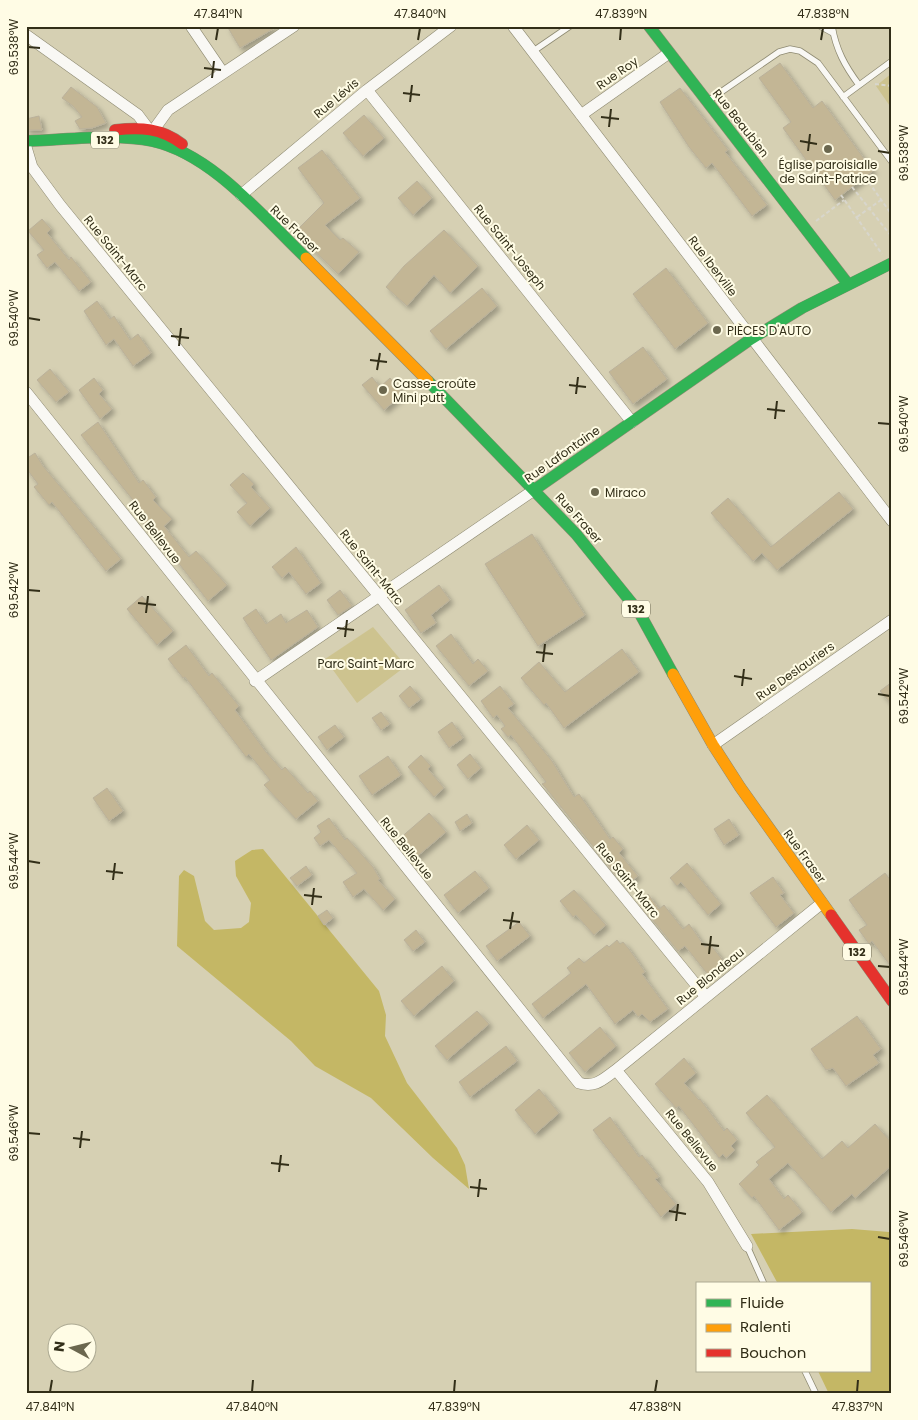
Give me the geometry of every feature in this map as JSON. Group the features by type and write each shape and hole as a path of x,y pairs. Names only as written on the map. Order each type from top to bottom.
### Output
{"main road":[{"name":"Rue Beaubien","path":"649,26 848,284"},
{"path":"59,140 133,127 151,128 178,140 210,169"},
{"name":"Rue Fraser","path":"59,140 126,138 151,140 168,146 210,169 241,196 356,307 534,490 576,534 638,612 713,744 892,1001"},
{"name":"132","path":"26,141 59,140"},
{"name":"Rue Lafontaine","path":"534,490 752,339 802,308 890,264"}],"street":[{"path":"191,26 223,72"},
{"path":"26,35 138,115 151,128 168,110 294,26"},
{"name":"Rue Lévis","path":"241,196 367,90 451,26"},
{"name":"Rue Iberville","path":"513,26 892,521"},
{"name":"Rue Roy","path":"581,115 669,54"},
{"name":"Rue Saint-Joseph","path":"367,90 632,422"},
{"name":"Rue Saint-Marc","path":"26,148 32,167 60,205 706,997"},
{"name":"Rue Bellevue","path":"26,392 255,681 580,1083 589,1086 596,1084 616,1070 708,1182 747,1246"},
{"name":"Rue Lafontaine","path":"255,681 534,490"},
{"name":"Rue Deslauriers","path":"713,744 892,620"},
{"name":"Rue Blondeau","path":"616,1070 822,903"}],"lane":[{"path":"532,52 570,26"},
{"path":"820,26 833,33"},
{"path":"832,26 844,64 861,84"},
{"path":"706,102 767,60 790,49 809,55 818,63 892,162"},
{"path":"843,97 892,61"},
{"name":"Rue Bellevue","path":"747,1246 763,1282"},
{"path":"805,1372 816,1394"}],"path":[{"path":"861,84 892,86"},
{"path":"865,177 892,215"},
{"path":"852,187 892,237"},
{"path":"841,195 890,264"},
{"path":"806,229 844,200"},
{"path":"857,217 881,200"}],"green space":[{"path":"892,73 892,109 876,86"},
{"name":"Parc Saint-Marc","path":"373,627 406,666 357,703 325,659"}],"shaded area":[{"path":"263,849 379,991 386,1015 385,1036 407,1083 457,1148 465,1165 469,1189 433,1158 371,1098 315,1066 291,1041 177,946 179,876 184,870 194,876 205,921 214,930 241,928 249,922 251,903 236,876 235,861 252,850"},
{"path":"852,1229 889,1232 892,1235 892,1394 829,1394 818,1372 870,1372 870,1282 777,1282 751,1234"}],"building":[{"path":"227,26 278,26 240,48"},
{"name":"Église paroisialle de Saint-Patrice","path":"780,63 813,108 822,101 873,171 835,200 783,128 791,122 759,78"},
{"path":"71,87 97,107 106,123 92,128 80,129 75,121 82,117 73,106 62,98"},
{"path":"680,88 728,150 725,152 767,205 752,216 712,163 706,168 689,147 660,102"},
{"path":"364,115 384,138 363,156 343,133"},
{"path":"39,116 42,130 26,130 26,119"},
{"path":"322,150 360,198 325,225 340,240 343,238 359,252 338,274 295,232 324,203 298,168"},
{"path":"417,181 432,198 413,215 398,198"},
{"path":"42,219 51,229 47,233 69,260 71,257 91,282 79,291 55,262 47,268 37,255 44,250 28,231"},
{"path":"444,230 478,266 450,293 434,275 407,306 386,287 404,266"},
{"path":"666,268 708,323 675,349 633,294"},
{"path":"482,288 497,306 446,349 430,331"},
{"path":"97,301 110,319 114,316 130,340 138,334 151,353 133,366 114,339 106,345 84,311"},
{"path":"643,347 667,379 633,404 609,372"},
{"path":"50,369 69,392 56,402 37,380"},
{"name":"Casse-croûte Mini putt","path":"372,377 380,387 390,378 403,394 384,410 362,385"},
{"path":"94,378 103,390 99,394 112,409 100,419 79,390"},
{"path":"98,422 139,483 143,480 156,497 153,500 172,519 164,526 189,557 196,551 227,585 208,601 173,556 143,524 148,519 81,435"},
{"path":"35,453 43,466 121,559 106,571 52,502 49,505 34,487 38,484 26,468 26,459"},
{"path":"243,473 254,484 251,487 270,508 250,526 237,512 247,503 230,485"},
{"path":"839,492 853,509 777,570 762,553 753,561 711,513 728,498 771,547"},
{"path":"532,534 585,615 538,646 485,564"},
{"path":"296,547 321,583 306,594 289,572 282,578 272,567"},
{"path":"439,585 450,600 431,615 436,623 421,633 405,610"},
{"path":"340,590 352,606 338,615 327,600"},
{"path":"142,596 173,631 157,645 127,609"},
{"path":"256,609 266,624 281,614 286,623 307,610 318,627 271,660 243,618"},
{"path":"451,634 473,664 478,659 488,671 469,686 436,646"},
{"path":"186,645 209,676 212,673 239,706 235,710 266,752 282,770 285,767 308,793 310,791 318,801 296,819 264,785 270,780 249,754 246,757 185,677 183,678 168,659"},
{"path":"622,649 639,672 564,728 546,703 544,705 521,678 539,662 565,692"},
{"path":"892,682 892,705 880,691"},
{"path":"410,686 421,699 409,708 399,696"},
{"path":"500,686 514,704 508,708 552,761 574,797 579,794 610,839 613,837 623,849 619,853 638,876 625,886 542,784 546,782 511,735 508,737 501,729 505,726 497,715 493,718 481,701"},
{"path":"381,712 390,724 381,730 372,718"},
{"path":"452,722 463,738 449,748 438,732"},
{"path":"335,725 344,737 327,750 318,737"},
{"path":"470,754 481,768 468,779 457,765"},
{"path":"421,755 431,766 428,769 444,788 434,797 408,767"},
{"path":"388,756 401,775 372,795 359,776"},
{"path":"107,788 123,811 109,821 93,798"},
{"path":"429,813 446,832 414,859 398,840"},
{"path":"467,814 472,823 460,831 455,822"},
{"path":"329,818 345,840 347,838 373,867 380,879 378,880 395,899 383,910 364,889 353,897 343,882 357,873 329,840 320,846 314,838 321,832 317,826"},
{"path":"729,819 739,835 724,845 714,829"},
{"path":"527,825 539,840 516,859 504,845"},
{"path":"687,863 721,904 708,915 681,882 677,886 670,878"},
{"path":"306,866 312,875 297,886 290,878"},
{"path":"475,871 489,888 458,913 444,895"},
{"path":"885,873 892,882 892,968 872,941 869,944 859,930 867,925 849,900"},
{"path":"773,877 784,893 780,895 794,913 776,927 750,893"},
{"path":"574,890 606,925 594,935 576,915 573,917 560,901"},
{"path":"648,894 659,909 664,905 683,929 689,924 705,947 710,944 725,963 709,976 685,946 678,951 638,902"},
{"path":"327,910 333,918 324,925 318,916"},
{"path":"519,922 530,936 497,961 486,946"},
{"path":"416,930 425,942 413,951 404,940"},
{"path":"617,940 620,944 623,942 629,949 645,972 642,974 668,1009 650,1022 642,1014 638,1017 633,1010 615,1024 586,984 543,1018 532,1004 571,973 567,968 579,958 584,963 607,945 609,947"},
{"path":"442,966 454,981 414,1016 401,1001"},
{"path":"477,1011 489,1024 447,1060 435,1046"},
{"path":"857,1016 881,1049 873,1055 879,1063 846,1086 833,1068 826,1070 811,1049"},
{"path":"600,1027 616,1046 585,1072 569,1053"},
{"path":"506,1046 517,1061 470,1097 459,1082"},
{"path":"684,1058 696,1073 684,1083 700,1099 724,1131 727,1128 737,1140 731,1146 735,1150 726,1158 723,1154 719,1158 679,1106 676,1108 655,1084"},
{"path":"539,1089 559,1113 535,1134 515,1110"},
{"path":"767,1095 822,1159 842,1141 848,1148 875,1124 892,1143 892,1165 855,1198 852,1194 831,1212 788,1163 769,1179 784,1199 788,1195 802,1212 779,1230 754,1196 752,1198 739,1184 759,1165 756,1162 775,1147 746,1113"},
{"path":"610,1117 639,1157 642,1155 659,1177 655,1179 676,1204 661,1217 593,1130"}],"traffic: fast":[{"path":"649,26 848,284"},
{"path":"26,141 122,137 152,141 174,148 216,173 254,206 306,258"},
{"path":"534,490 751,339 802,308 892,263"},
{"path":"428,381 576,534 639,612 673,674"}],"traffic: slow":[{"path":"306,258 428,381"},
{"path":"673,674 713,745 740,787 831,915"}],"traffic: jam":[{"path":"115,130 150,130 166,135 182,144"},
{"path":"831,915 892,1001"}],"place":[{"name":"Église paroisialle de Saint-Patrice","path":"828,149"},
{"name":"PIÈCES D'AUTO","path":"717,330"},
{"name":"Casse-croûte Mini putt","path":"383,390"},
{"name":"Miraco","path":"595,492"}]}
